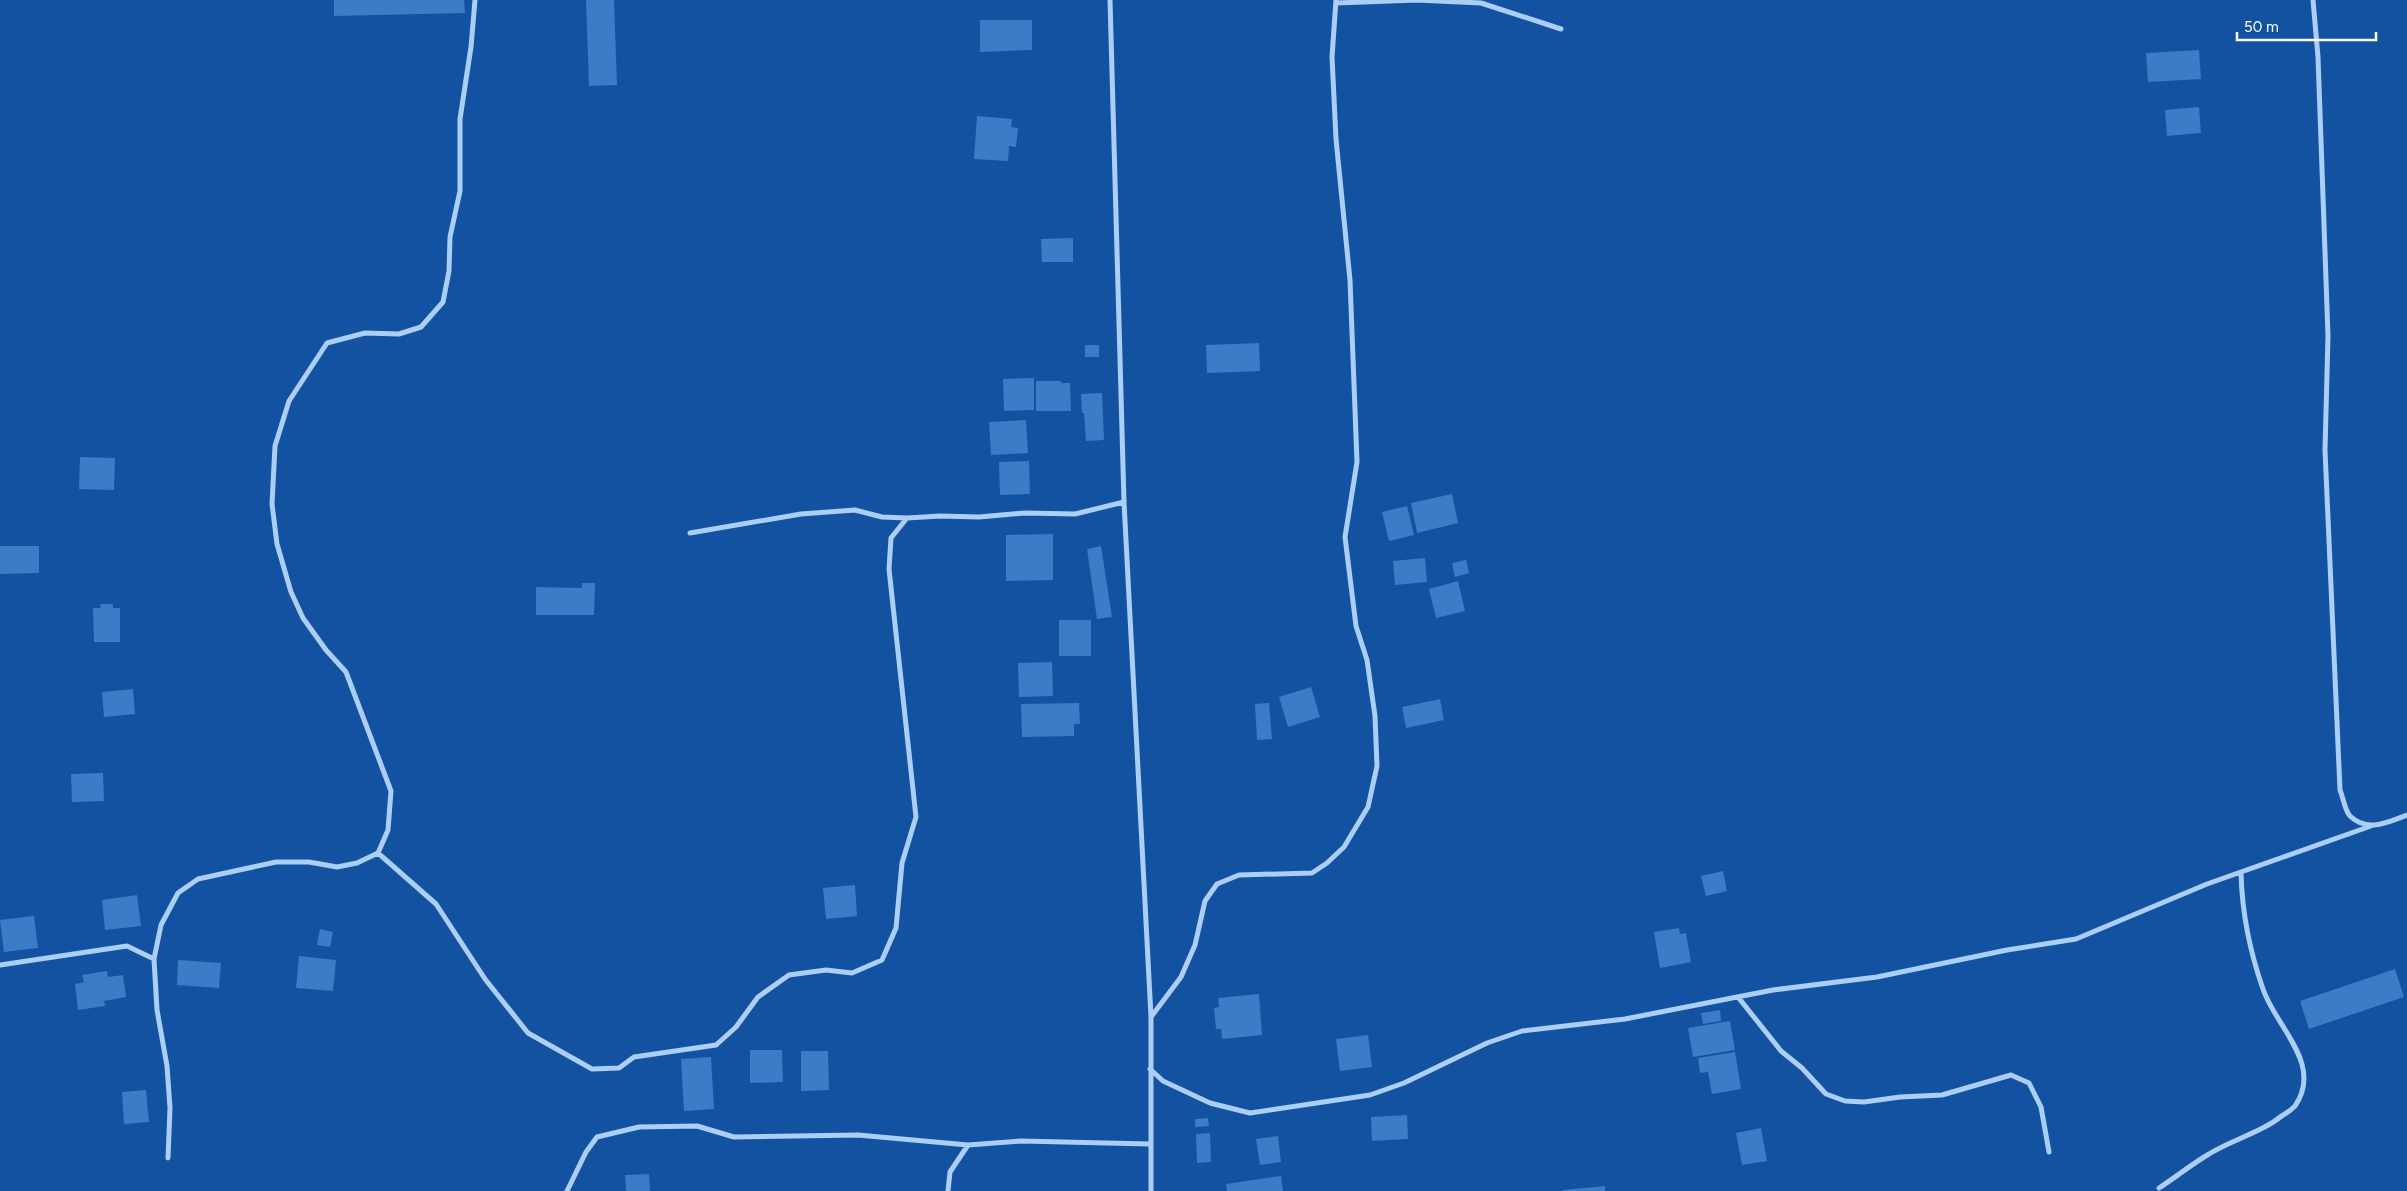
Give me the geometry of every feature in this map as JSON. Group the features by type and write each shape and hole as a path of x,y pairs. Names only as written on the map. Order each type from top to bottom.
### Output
{"street":[{"path":"168,1158 170,1108 168,1074 157,1010 154,959 161,925 178,893 198,879 276,862 309,862 337,867 358,863 378,853 388,830 391,792 346,672 326,650 303,618 291,592 277,544 272,504 275,446 289,401 327,343 365,333 399,334 421,327 443,302 450,271 450,237 460,191 460,118 471,47 475,0"},
{"path":"1110,0 1124,502 1151,1017 1151,1191"},
{"path":"1151,1017 1181,978 1195,945 1205,901 1217,884 1239,875 1312,873 1327,862 1344,847 1368,807 1376,766 1375,716 1367,660 1356,626 1345,537 1357,462 1350,280 1336,139 1332,57 1336,1 1417,0 1481,3 1561,29"},
{"path":"2313,0 2318,57 2328,336 2325,450 2340,790 2349,815 2371,826"},
{"path":"690,533 801,514 855,510 882,517 979,517 1025,513 1075,514 1124,502"},
{"path":"378,853 436,904 485,979 528,1033 592,1069 619,1068 634,1057 716,1045 736,1027 758,998 789,975 826,970 852,973 882,960 896,928 902,863 916,817 889,569 891,538 907,518"},
{"path":"1150,1069 1163,1081 1210,1103 1250,1113 1370,1095 1404,1083 1487,1044 1522,1031 1625,1019 1773,990 1877,978 2076,939 2207,884 2242,873 2317,844 2407,816"},
{"path":"2159,1188 2210,1153 2269,1127 2295,1106 2305,1081 2301,1061 2292,1038 2277,1019 2263,990 2250,943 2242,895 2242,873"},
{"path":"0,965 127,946 154,959"},
{"path":"1738,996 1781,1051 1802,1068 1826,1094 1845,1101 1864,1102 1900,1096 1942,1095 2011,1075 2029,1083 2041,1106 2048,1152"},
{"path":"567,1191 586,1152 597,1138 639,1127 697,1126 734,1137 858,1135 968,1146 1021,1141 1150,1144"},
{"path":"948,1191 950,1172 968,1146"}],"building":[{"path":"334,0 464,0 465,13 334,16"},
{"path":"586,0 614,0 617,85 589,86"},
{"path":"980,20 1032,20 1032,50 980,52"},
{"path":"2199,50 2201,79 2148,82 2146,53"},
{"path":"2199,107 2201,133 2167,136 2165,110"},
{"path":"977,116 1012,119 1011,127 1018,128 1016,147 1009,146 1008,161 974,159"},
{"path":"1073,238 1073,262 1042,262 1041,239"},
{"path":"1259,343 1260,371 1207,373 1206,345"},
{"path":"1085,345 1099,345 1099,357 1085,357"},
{"path":"1034,378 1034,410 1004,411 1003,379"},
{"path":"1036,381 1070,383 1071,411 1036,411"},
{"path":"1102,393 1104,440 1086,441 1081,394"},
{"path":"1026,420 1028,453 991,455 989,422"},
{"path":"80,457 115,458 114,490 79,489"},
{"path":"1029,461 1030,494 1000,495 999,462"},
{"path":"1452,494 1458,523 1417,533 1411,503"},
{"path":"1407,506 1414,535 1389,541 1382,512"},
{"path":"1053,534 1053,580 1006,581 1006,535"},
{"path":"0,546 39,546 39,573 0,574"},
{"path":"1101,546 1112,617 1097,619 1087,549"},
{"path":"1425,558 1427,582 1395,585 1393,561"},
{"path":"1466,560 1469,573 1455,577 1452,563"},
{"path":"1458,581 1465,611 1436,618 1429,589"},
{"path":"582,583 595,583 594,615 536,615 536,587 582,588"},
{"path":"100,604 113,604 113,608 120,608 120,642 94,642 93,608 101,608"},
{"path":"1059,620 1091,620 1091,656 1059,656"},
{"path":"1052,662 1053,696 1019,697 1018,663"},
{"path":"1311,687 1320,717 1288,727 1279,697"},
{"path":"133,689 135,714 104,717 102,692"},
{"path":"1440,699 1444,720 1406,728 1402,707"},
{"path":"1079,703 1080,724 1074,724 1074,736 1022,737 1021,704"},
{"path":"1269,703 1272,739 1257,740 1255,704"},
{"path":"103,773 104,801 72,802 71,774"},
{"path":"1723,871 1727,891 1706,896 1701,876"},
{"path":"855,885 857,916 826,919 823,888"},
{"path":"137,895 141,926 105,930 102,900"},
{"path":"34,916 38,948 4,952 0,920"},
{"path":"1679,928 1680,934 1686,933 1691,962 1660,968 1654,932"},
{"path":"320,929 333,932 330,947 317,945"},
{"path":"299,956 336,960 333,991 296,988"},
{"path":"178,960 221,963 219,988 177,985"},
{"path":"2395,969 2404,997 2309,1029 2300,1001"},
{"path":"107,971 108,977 123,975 126,997 104,1001 105,1006 78,1010 75,984 84,982 82,975"},
{"path":"1259,994 1262,1035 1222,1039 1221,1029 1216,1029 1214,1008 1219,1007 1218,998"},
{"path":"1720,1010 1721,1021 1703,1024 1701,1013"},
{"path":"1730,1021 1735,1050 1693,1057 1688,1028"},
{"path":"1368,1035 1372,1067 1340,1071 1336,1039"},
{"path":"750,1050 782,1050 783,1082 750,1083"},
{"path":"801,1051 828,1051 829,1090 801,1091"},
{"path":"1735,1052 1741,1089 1712,1094 1708,1072 1700,1073 1698,1058"},
{"path":"711,1057 714,1109 684,1111 681,1059"},
{"path":"146,1090 149,1122 124,1124 122,1092"},
{"path":"1407,1115 1408,1139 1372,1141 1371,1117"},
{"path":"1208,1118 1209,1126 1195,1127 1195,1119"},
{"path":"1761,1128 1767,1161 1742,1165 1736,1133"},
{"path":"1210,1133 1211,1162 1197,1163 1196,1134"},
{"path":"1278,1136 1281,1162 1260,1165 1256,1139"},
{"path":"649,1174 650,1191 626,1191 625,1175"},
{"path":"1281,1176 1283,1191 1227,1191 1226,1184"},
{"path":"1605,1186 1605,1191 1563,1191 1563,1190"}]}
